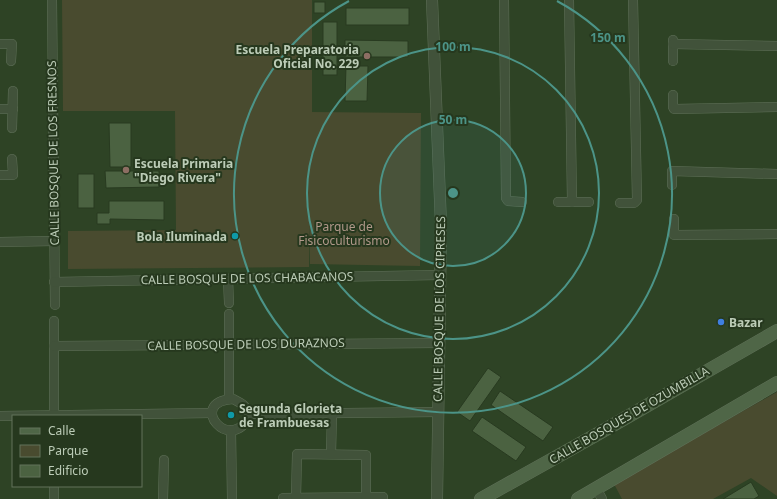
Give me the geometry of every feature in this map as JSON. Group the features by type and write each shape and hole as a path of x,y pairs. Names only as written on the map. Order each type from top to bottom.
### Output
{"main road":[{"name":"CALLE BOSQUES DE OZUMBILLA","path":"481,499 777,331"},
{"path":"578,499 599,494 777,383"}],"street":[{"name":"CALLE BOSQUE DE LOS FRESNOS","path":"52,0 54,305"},
{"name":"CALLE BOSQUE DE LOS CIPRESES","path":"432,0 441,225 437,499"},
{"path":"504,0 506,198 511,202 522,202"},
{"path":"569,0 572,202"},
{"path":"620,203 634,202 637,200 633,0"},
{"path":"673,61 673,41 777,46"},
{"path":"0,44 12,44 12,61"},
{"path":"12,128 13,91"},
{"path":"673,95 674,109 777,107"},
{"path":"0,109 13,109"},
{"path":"0,175 13,175 12,159"},
{"path":"672,185 672,170 777,174"},
{"path":"558,202 589,202"},
{"path":"674,219 674,235 777,234"},
{"path":"0,242 54,241"},
{"name":"CALLE BOSQUE DE LOS CHABACANOS","path":"54,282 440,275"},
{"path":"228,279 229,303"},
{"path":"229,314 229,399"},
{"path":"54,321 54,415"},
{"name":"CALLE BOSQUE DE LOS DURAZNOS","path":"54,346 439,343"},
{"path":"229,399 242,403 250,414 247,422 241,428 231,430 226,429 217,425 212,417 212,410 216,404 229,399"},
{"path":"250,414 438,412"},
{"path":"107,415 212,413"},
{"path":"331,454 332,413"},
{"path":"0,416 12,416"},
{"path":"231,430 232,499"},
{"path":"296,498 297,454 331,454 366,455 366,498"},
{"path":"163,499 164,460"},
{"path":"54,487 54,499"},
{"path":"283,498 383,498"}],"green space":[{"name":"Parque de Fisicoculturismo","path":"62,0 312,0 312,112 421,113 420,266 310,264 310,221 309,267 68,269 68,231 176,230 175,111 63,111"},
{"path":"777,392 777,496 751,478 713,499 622,499 614,484"}],"building":[{"path":"314,2 325,2 325,13 314,13"},
{"path":"346,8 409,8 409,25 346,25"},
{"path":"323,22 337,22 337,75 323,75"},
{"path":"345,40 408,41 408,57 345,57"},
{"path":"346,66 368,66 367,101 345,101"},
{"path":"109,123 131,123 131,167 110,167"},
{"path":"105,171 159,171 159,187 106,188"},
{"path":"78,174 94,174 94,208 78,208"},
{"path":"109,201 164,201 164,220 110,219 110,224 97,224 97,213 109,213"},
{"path":"488,368 501,377 470,421 457,412"},
{"path":"500,391 553,427 543,441 491,405"},
{"path":"482,417 526,447 516,461 472,431"},
{"path":"751,482 759,496 754,499 723,499"}],"place":[{"name":"Escuela Preparatoria Oficial No. 229","path":"367,56"},
{"name":"Escuela Primaria \"Diego Rivera\"","path":"126,170"},
{"name":"Bola Iluminada","path":"235,236"},
{"name":"Bazar","path":"721,322"},
{"name":"Segunda Glorieta de Frambuesas","path":"231,415"}]}
